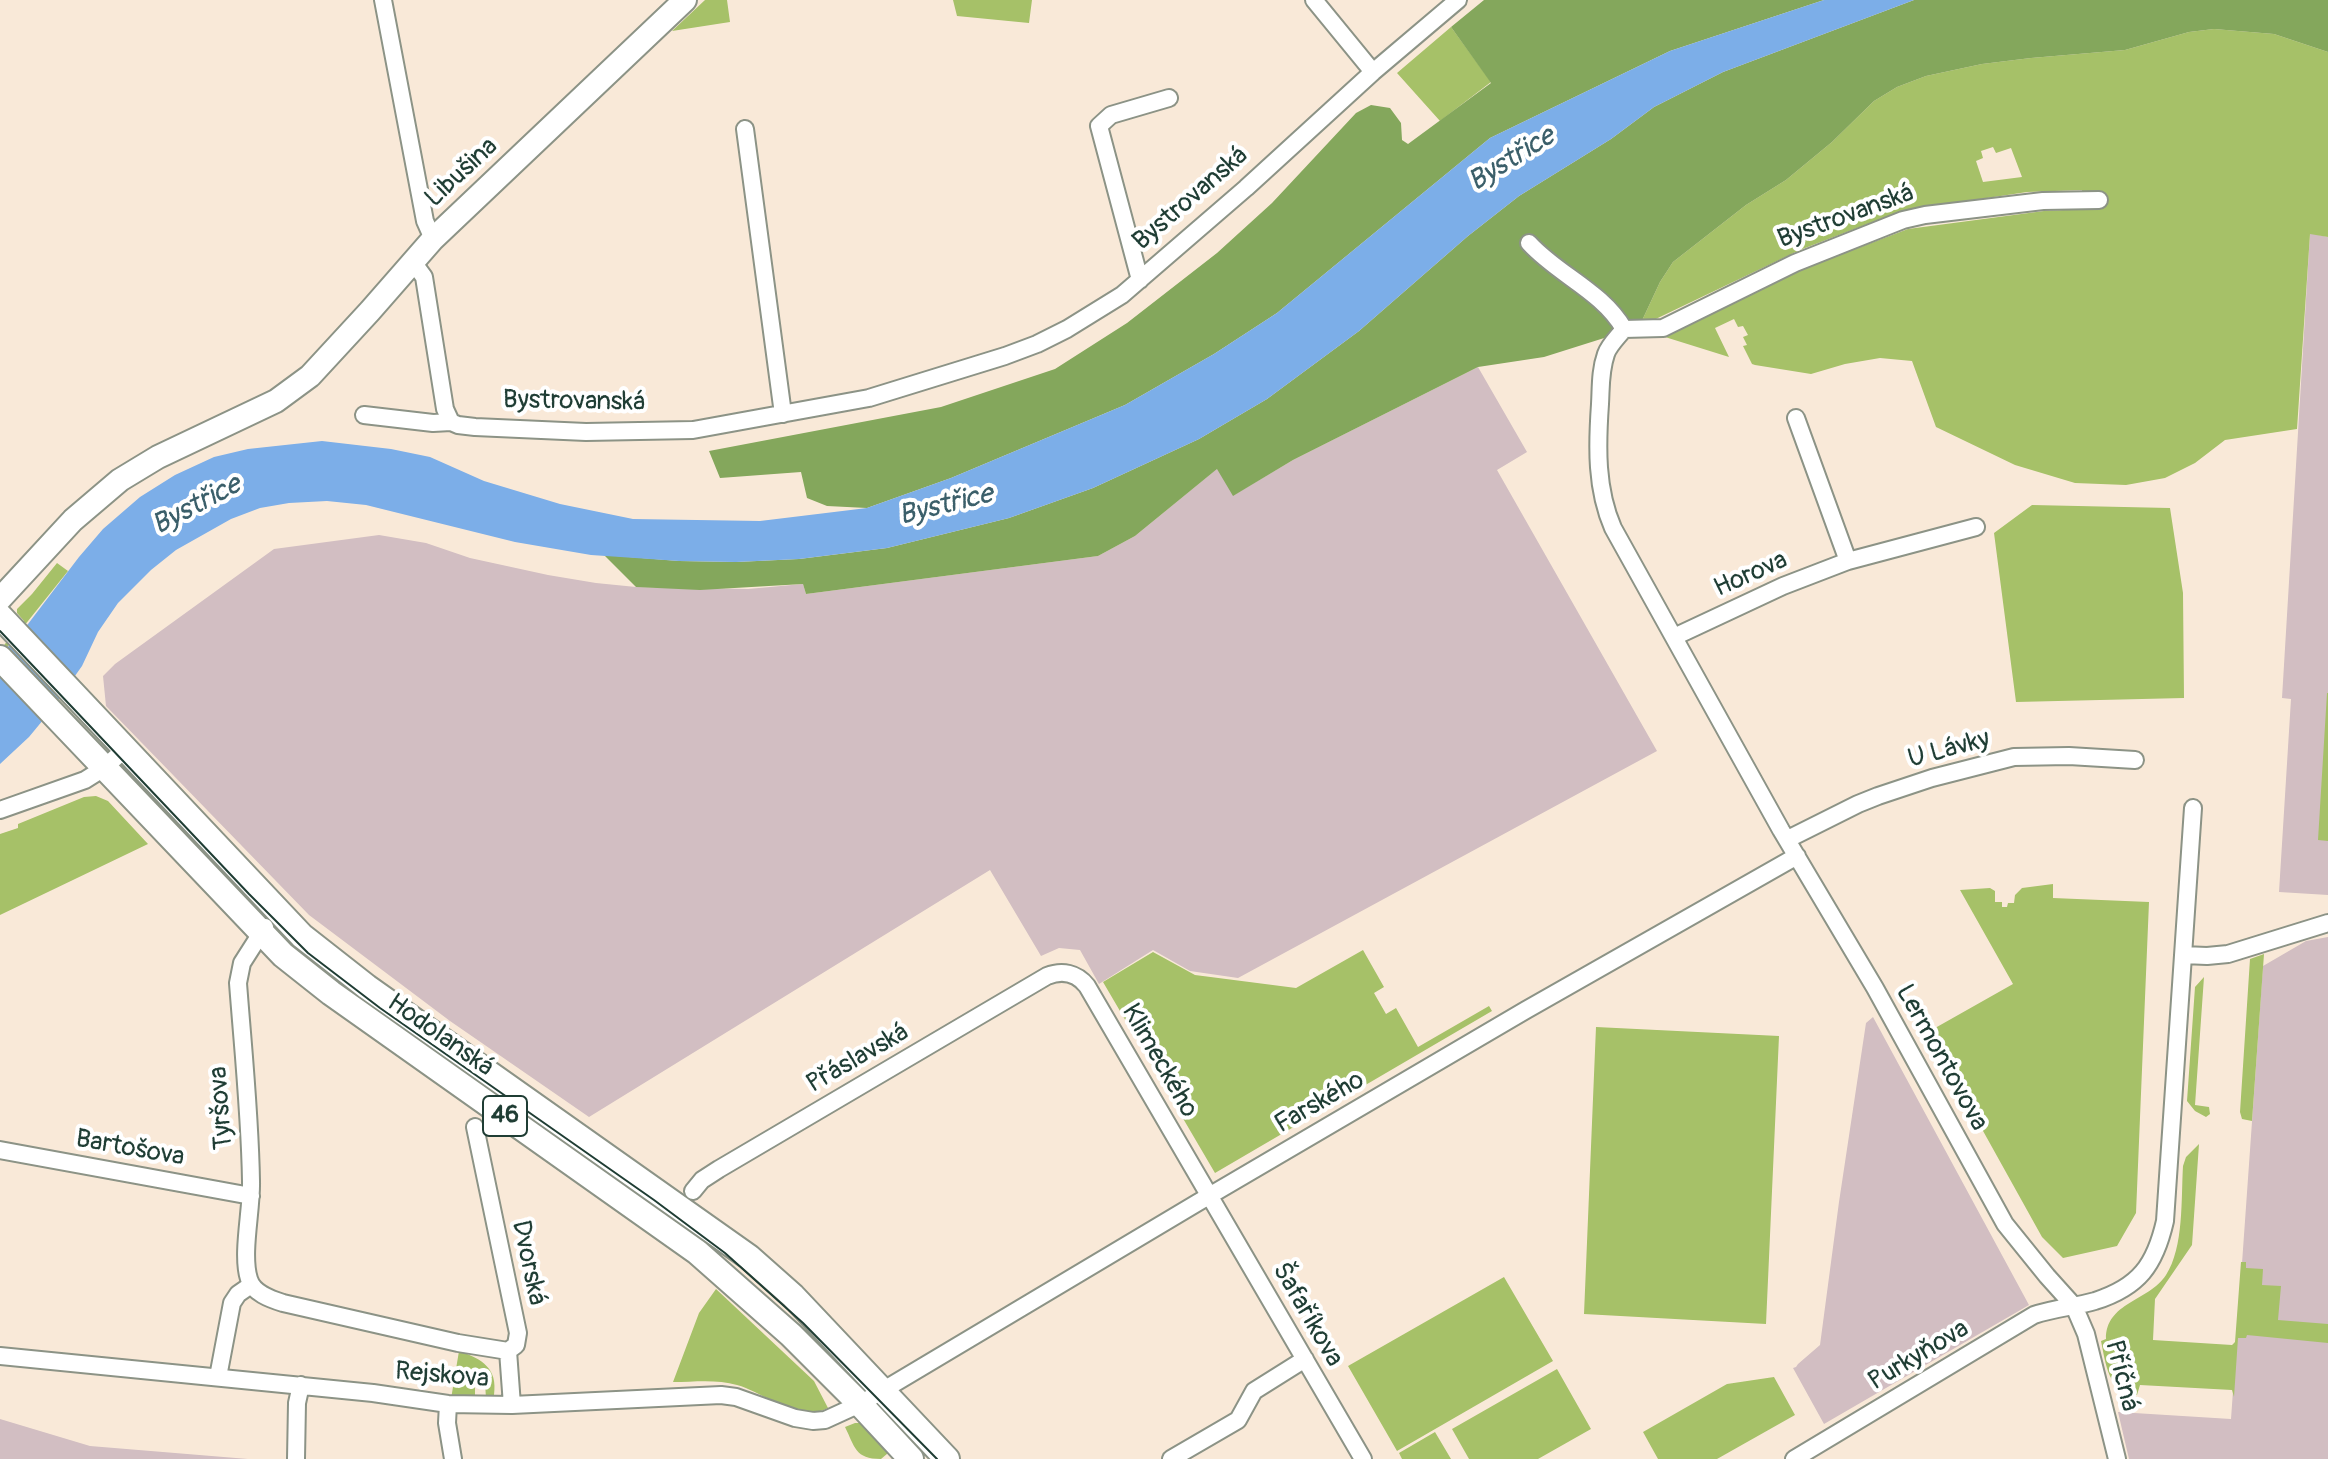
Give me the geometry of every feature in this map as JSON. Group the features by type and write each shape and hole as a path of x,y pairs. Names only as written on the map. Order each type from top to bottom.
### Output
{"main road":[{"path":"4,619 302,936 367,987 749,1257 793,1296 871,1397 947,1459"},
{"name":"Hodolanská","path":"0,658 283,955 331,993 697,1252 871,1397 911,1459"}],"street":[{"path":"383,0 425,221 433,239"},
{"name":"Libušina","path":"0,599 73,520 120,480 158,457 286,395 310,376 433,239 685,0"},
{"path":"1314,0 1373,72"},
{"name":"Bystrovanská","path":"364,415 475,427 586,432 693,430 869,398 1005,356 1067,329 1122,295 1458,0"},
{"name":"Bystrovanská","path":"1140,280 1099,126 1111,115 1169,98"},
{"path":"745,129 783,414"},
{"name":"Bystrovanská","path":"1624,329 1663,328 1795,263 1903,220 2043,201 2099,200"},
{"path":"1529,243 1548,262 1599,298 1617,316 1624,329"},
{"path":"413,262 424,277 445,409 451,422"},
{"name":"Lermontovova","path":"1624,329 1607,350 1602,371 1598,441 1603,502 1613,528 1797,856 1875,988 2005,1224 2074,1306"},
{"path":"1796,418 1848,561"},
{"name":"Horova","path":"1674,637 1783,586 1848,561 1976,527"},
{"path":"0,810 76,784 104,768 125,749"},
{"name":"U Lávky","path":"1788,839 1868,800 1932,778 2014,757 2135,760"},
{"path":"2074,1306 2096,1300 2138,1279 2159,1246 2165,1221 2193,808"},
{"name":"Farského","path":"871,1397 1540,1002 1797,856"},
{"name":"Tyršova","path":"251,1285 246,1257 251,1196 238,983 242,963 260,932 277,912"},
{"path":"2183,955 2228,954 2328,923"},
{"name":"Klimeckého","path":"1051,974 1073,975 1085,982 1210,1195"},
{"name":"Přáslavská","path":"693,1191 702,1180 719,1169 1051,974"},
{"name":"Dvorská","path":"475,1127 518,1333 516,1345 508,1351 512,1405"},
{"name":"Bartošova","path":"0,1150 251,1196"},
{"name":"Šafaříkova","path":"1210,1195 1363,1459"},
{"path":"218,1377 232,1303 238,1294 251,1285 268,1298 283,1303 458,1343 508,1351"},
{"name":"Purkyňova","path":"1794,1459 2034,1315 2074,1306"},
{"name":"Příčná","path":"2074,1306 2086,1334 2117,1459"},
{"name":"Rejskova","path":"0,1356 301,1385 448,1404 512,1405 721,1395 813,1421 825,1420 871,1397"},
{"path":"1171,1459 1238,1420 1254,1391 1305,1359"},
{"path":"296,1459 297,1403 301,1385"},
{"path":"448,1404 447,1423 453,1459"}],"shaded area":[{"path":"2310,233 2328,237 2328,895 2279,892 2291,699 2282,698"},
{"path":"1478,367 1527,452 1497,470 1657,751 1238,978 1190,971 1153,950 1099,984 1080,950 1059,948 1041,956 990,870 589,1117 450,1021 309,915 106,706 103,676 115,664 274,549 379,535 426,543 470,558 596,583 636,587 748,589 803,584 806,594 1098,556 1135,536 1218,468 1234,495 1293,460"},
{"path":"2328,937 2328,1459 2129,1459 2118,1412 2231,1419 2263,966 2306,941"},
{"path":"1873,1017 2029,1305 1824,1424 1793,1368 1820,1345 1866,1023"},
{"path":"0,1419 90,1446 248,1459 0,1459"}],"green space":[{"path":"705,0 727,0 730,22 672,31"},
{"path":"953,0 1032,0 1029,23 957,16"},
{"path":"1484,0 1824,0 1670,51 1490,138 1277,313 1214,354 1125,405 951,478 867,508 827,506 807,498 801,472 720,478 709,451 941,407 1055,369 1127,323 1217,253 1272,203 1356,113 1371,105 1390,108 1401,123 1402,140 1408,144 1491,83 1451,27"},
{"path":"1914,0 2328,0 2328,52 2274,34 2214,29 2189,32 2125,50 1982,64 1926,76 1897,87 1874,101 1832,142 1786,180 1746,205 1673,262 1639,327 1544,357 1478,367 1293,460 1233,496 1217,469 1135,536 1098,556 806,594 803,584 700,590 636,587 604,555 736,562 799,559 887,548 1009,518 1093,488 1199,439 1267,399 1359,331 1519,196 1611,139 1654,107 1723,72"},
{"path":"1451,27 1491,82 1440,121 1397,73"},
{"path":"2214,29 2274,34 2328,52 2328,237 2310,234 2297,429 2225,440 2195,463 2165,478 2126,485 2075,483 2015,465 1936,427 1912,361 1880,358 1811,374 1755,365 1743,346 1747,345 1743,337 1748,335 1734,319 1715,328 1729,357 1665,337 1808,267 1908,229 2044,211 2083,209 2082,190 2027,192 1901,211 1800,250 1639,327 1673,262 1746,205 1786,180 1832,142 1874,101 1897,87 1926,76 1982,64 2125,50 2189,32","holes":["1993,147 1996,153 2011,148 2022,177 1983,182 1976,161 1983,158 1981,151"]},
{"path":"2032,505 2170,508 2183,593 2184,698 2016,702 1994,533"},
{"path":"57,563 68,571 0,656 0,650 24,621 17,609"},
{"path":"2328,693 2328,841 2318,840"},
{"path":"96,796 108,801 148,844 0,915 0,834 84,797"},
{"path":"2053,884 2053,898 2149,902 2136,1213 2117,1246 2063,1258 2042,1237 1928,1032 2013,984 1960,890 1990,888 1995,891 1995,902 2002,902 2002,907 2007,907 2008,903 2014,903 2015,895 2022,888"},
{"path":"1363,950 1384,987 1374,993 1386,1014 1396,1008 1418,1047 1489,1006 1492,1011 1215,1173 1103,982 1153,952 1195,975 1296,988"},
{"path":"2264,954 2252,1121 2242,1119 2240,1112 2250,959"},
{"path":"2204,977 2195,1105 2209,1107 2210,1114 2206,1117 2195,1111 2187,1101 2195,987"},
{"path":"1596,1027 1779,1036 1766,1324 1584,1314"},
{"path":"2199,1144 2192,1245 2155,1299 2153,1340 2232,1345 2235,1342 2241,1262 2246,1262 2246,1268 2263,1269 2262,1285 2281,1286 2278,1320 2328,1324 2328,1343 2247,1335 2246,1338 2238,1338 2234,1397 2232,1390 2140,1385 2137,1395 2127,1393 2110,1376 2101,1341 2106,1339 2113,1317 2158,1284 2172,1264 2180,1222 2183,1166 2186,1157"},
{"path":"1504,1277 1553,1361 1397,1451 1348,1366"},
{"path":"716,1289 814,1381 828,1408 816,1412 793,1409 729,1383 673,1382 699,1313"},
{"path":"459,1351 475,1357 491,1371 494,1395 486,1399 485,1382 475,1381 475,1400 451,1399"},
{"path":"1557,1369 1591,1429 1538,1459 1469,1459 1452,1429"},
{"path":"1774,1377 1795,1415 1717,1459 1658,1459 1643,1432 1727,1384"},
{"path":"864,1423 894,1448 881,1459 861,1454 845,1427"},
{"path":"1435,1432 1451,1459 1402,1459 1399,1453"}],"water":[{"name":"Bystřice","path":"1824,0 1914,0 1723,72 1654,107 1611,139 1519,196 1359,331 1267,399 1199,439 1093,488 1009,518 887,548 799,559 736,562 591,555 515,542 366,505 327,501 260,508 231,519 176,550 151,570 118,603 98,632 82,666 48,714 0,764 0,656 103,529 140,497 175,475 214,457 248,449 322,441 391,449 430,457 484,481 560,504 633,519 760,521 867,508 951,478 1125,405 1214,354 1277,313 1490,138 1670,51"}],"tram line":[{"path":"0,631 308,953 380,1008 725,1253 803,1323 937,1459"}]}
